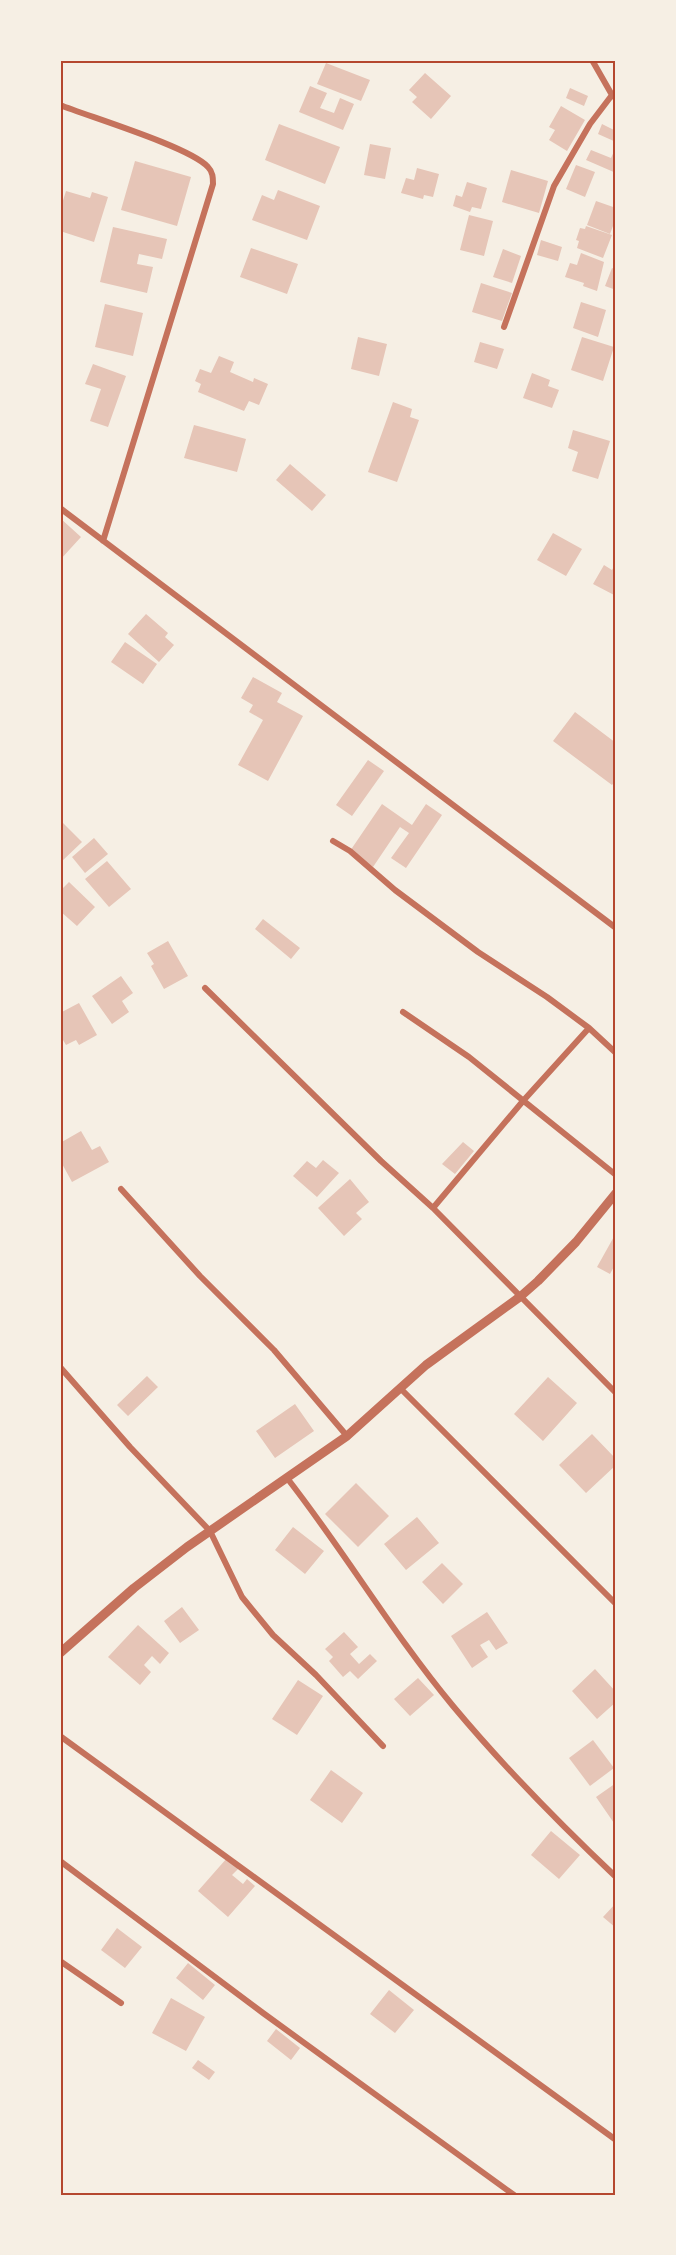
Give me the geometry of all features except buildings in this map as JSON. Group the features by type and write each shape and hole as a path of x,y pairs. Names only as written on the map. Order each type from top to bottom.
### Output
{"street":[{"path":"504,327 554,186 590,124 614,96 592,60"},
{"path":"60,105 179,149 207,166 213,176 213,184 103,542"},
{"path":"60,508 616,928"},
{"path":"333,841 350,851 395,890 478,952 547,997 589,1028 616,1053"},
{"path":"205,988 381,1161 433,1208 616,1393"},
{"path":"403,1012 469,1057 616,1175"},
{"path":"433,1208 523,1101 589,1028"},
{"path":"121,1189 200,1276 274,1350 347,1436"},
{"path":"60,1653 134,1588 210,1531 347,1436 426,1365 521,1296 576,1242 616,1193"},
{"path":"60,1367 130,1447 210,1531 228,1571 248,1604 273,1635 316,1675 383,1746"},
{"path":"400,1388 616,1604"},
{"path":"287,1478 318,1517 414,1655 453,1706 524,1784 616,1876"},
{"path":"60,1736 616,2140"},
{"path":"60,1861 263,2013 514,2195"},
{"path":"60,1961 121,2003"}]}
